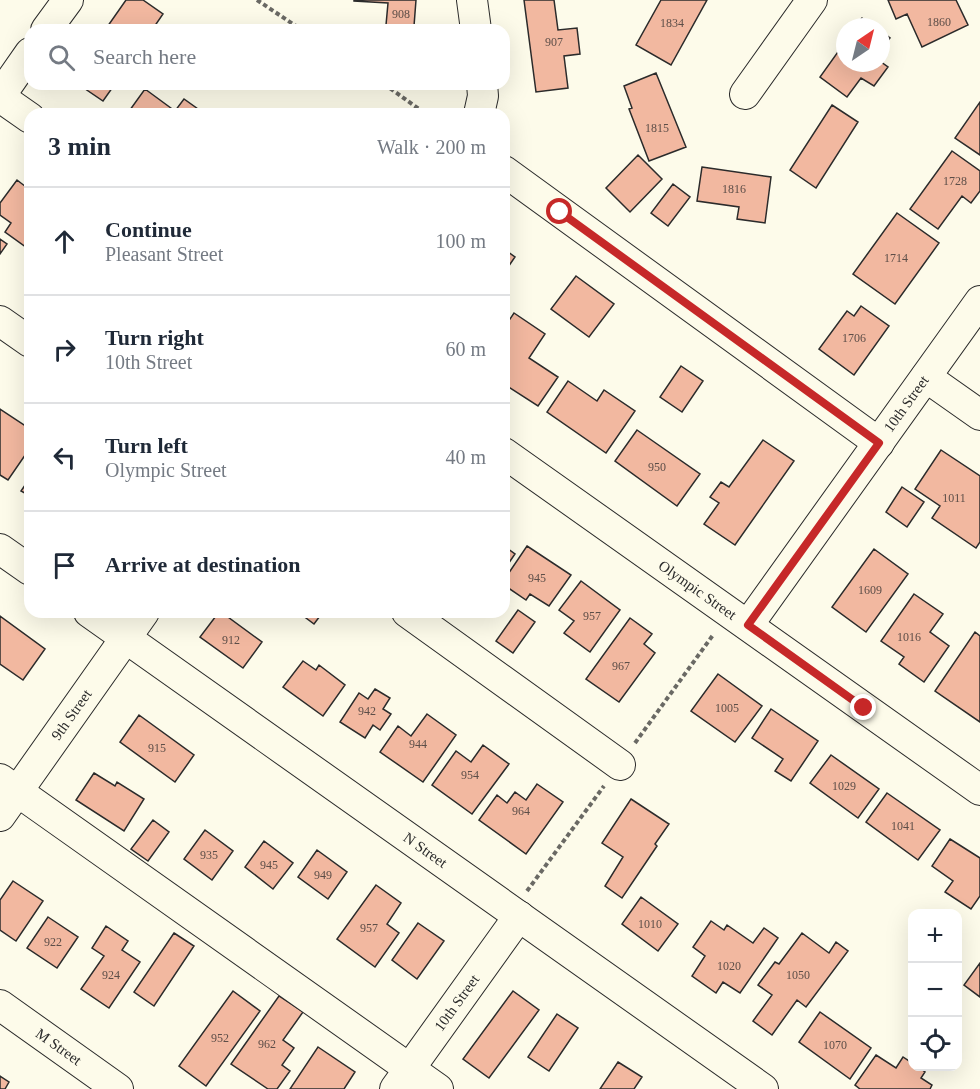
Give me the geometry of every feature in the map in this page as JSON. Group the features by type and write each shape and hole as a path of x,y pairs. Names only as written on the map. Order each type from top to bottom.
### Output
{"street":[{"path":"50,24 68,0"},
{"path":"472,0 475,24"},
{"path":"745,94 812,0"},
{"path":"24,62 0,96 24,114"},
{"path":"480,108 482,90"},
{"path":"510,175 879,443"},
{"name":"10th Street","path":"748,625 980,301"},
{"path":"0,321 24,338"},
{"path":"926,377 980,415"},
{"name":"Olympic Street","path":"510,457 980,790"},
{"path":"0,549 24,566"},
{"name":"N Street","path":"98,618 763,1089"},
{"name":"9th Street","path":"0,816 9,785 140,618"},
{"path":"415,618 620,765"},
{"path":"9,785 402,1079 438,1089"},
{"name":"10th Street","path":"402,1079 519,916"},
{"name":"M Street","path":"0,1005 118,1089"}],"path":[{"path":"257,0 293,24"},
{"path":"392,90 418,108"}],"building":[{"path":"126,0 143,0 163,14 156,24 109,24"},
{"path":"416,0 414,24 386,24 388,3 354,1"},
{"path":"524,0 554,0 558,30 577,28 580,54 564,56 568,88 536,92"},
{"path":"661,0 707,0 671,65 636,45"},
{"path":"888,0 956,0 968,25 922,47 907,14 896,19"},
{"path":"836,55 836,72 884,72 874,86 861,78 847,97 820,77"},
{"path":"656,73 686,147 649,161 629,109 632,108 624,86"},
{"path":"87,90 111,90 103,101"},
{"path":"146,90 171,108 131,108"},
{"path":"184,99 197,108 177,108"},
{"path":"980,102 980,155 955,138"},
{"path":"832,105 858,122 816,188 790,170"},
{"path":"952,151 980,171 980,191 971,203 962,196 938,229 910,209"},
{"path":"638,155 662,179 630,212 606,188"},
{"path":"702,167 771,177 765,223 737,219 739,207 697,201"},
{"path":"17,180 24,185 24,246 5,232 11,223 0,215 0,203"},
{"path":"673,184 690,197 668,226 651,213"},
{"path":"897,213 939,243 895,304 853,274"},
{"path":"0,239 7,244 0,254"},
{"path":"510,253 515,257 510,264"},
{"path":"576,276 614,304 589,337 551,309"},
{"path":"861,306 889,326 854,375 819,349 847,311 854,316"},
{"path":"514,313 545,334 529,358 558,377 538,406 510,388 510,319"},
{"path":"681,366 703,381 682,412 660,397"},
{"path":"568,381 597,401 604,390 635,411 606,453 547,412"},
{"path":"0,409 24,425 24,457 8,480 0,475"},
{"path":"637,430 700,474 677,506 615,461"},
{"path":"763,440 794,461 735,545 704,524 719,503 710,497 721,482 729,487"},
{"path":"941,450 980,476 980,542 976,548 932,518 940,506 915,489"},
{"path":"902,487 924,502 907,527 886,512"},
{"path":"527,546 571,575 549,606 530,594 526,600 510,589 510,571"},
{"path":"874,549 908,574 866,632 832,607"},
{"path":"510,550 515,554 510,561"},
{"path":"581,581 620,610 590,652 564,633 574,621 559,610"},
{"path":"914,594 943,614 930,632 949,646 924,682 899,664 904,657 881,641"},
{"path":"518,610 535,622 513,653 496,641"},
{"path":"0,616 45,649 23,680 0,664"},
{"path":"214,618 229,618 262,642 243,668 200,637"},
{"path":"306,618 318,618 314,624"},
{"path":"630,618 652,634 644,644 655,653 619,702 586,679"},
{"path":"975,632 980,636 980,722 935,691"},
{"path":"303,661 316,670 319,665 345,685 323,716 283,687"},
{"path":"718,674 762,706 735,742 691,711"},
{"path":"375,689 390,698 383,709 391,714 380,730 373,725 365,738 340,722 359,693 368,699"},
{"path":"771,709 818,741 791,781 775,771 783,759 752,738"},
{"path":"427,714 456,735 423,782 380,752 398,726 411,736"},
{"path":"139,715 194,755 175,782 120,742"},
{"path":"483,745 509,764 472,814 432,785 456,751 471,762"},
{"path":"831,755 879,789 858,818 810,783"},
{"path":"94,773 115,786 117,782 144,799 124,831 76,800"},
{"path":"537,784 563,802 526,854 479,820 497,795 507,803 515,792 526,800"},
{"path":"887,793 940,830 918,860 866,822"},
{"path":"631,799 669,824 622,898 605,886 623,857 602,843"},
{"path":"153,820 169,832 148,861 131,849"},
{"path":"205,830 233,851 212,880 184,859"},
{"path":"950,839 980,858 980,896 971,909 945,892 953,881 932,866"},
{"path":"264,841 293,863 273,889 245,867"},
{"path":"317,850 347,872 328,899 298,877"},
{"path":"13,881 43,901 16,941 0,930 0,900"},
{"path":"376,885 401,903 387,924 399,933 375,967 337,939"},
{"path":"641,897 678,924 658,951 622,924"},
{"path":"48,917 78,937 57,968 27,948"},
{"path":"711,921 724,930 727,925 753,943 764,928 778,938 740,993 723,982 716,993 692,976 705,956 693,947"},
{"path":"418,923 444,941 417,979 392,960"},
{"path":"106,926 128,941 122,950 140,962 109,1008 81,989 104,956 92,948"},
{"path":"174,933 194,946 154,1006 134,992"},
{"path":"802,933 829,953 836,942 848,951 806,1007 797,1000 772,1035 753,1021 772,995 758,985 775,962 779,964"},
{"path":"980,963 980,997 964,985"},
{"path":"233,991 260,1011 206,1086 179,1066"},
{"path":"513,991 539,1010 489,1078 463,1059"},
{"path":"279,996 303,1012 283,1040 294,1048 282,1065 290,1071 277,1089 268,1089 231,1064"},
{"path":"820,1012 871,1048 850,1079 799,1042"},
{"path":"557,1014 578,1028 549,1071 528,1057"},
{"path":"318,1047 355,1072 344,1089 290,1089"},
{"path":"876,1055 896,1068 903,1057 908,1060 908,1071 924,1071 921,1078 932,1085 930,1089 860,1089 855,1085"},
{"path":"618,1062 642,1077 634,1089 600,1089"},
{"path":"0,1076 9,1082 5,1089 0,1089"}],"route":[{"path":"560,212 879,443 748,625 864,708"}]}
